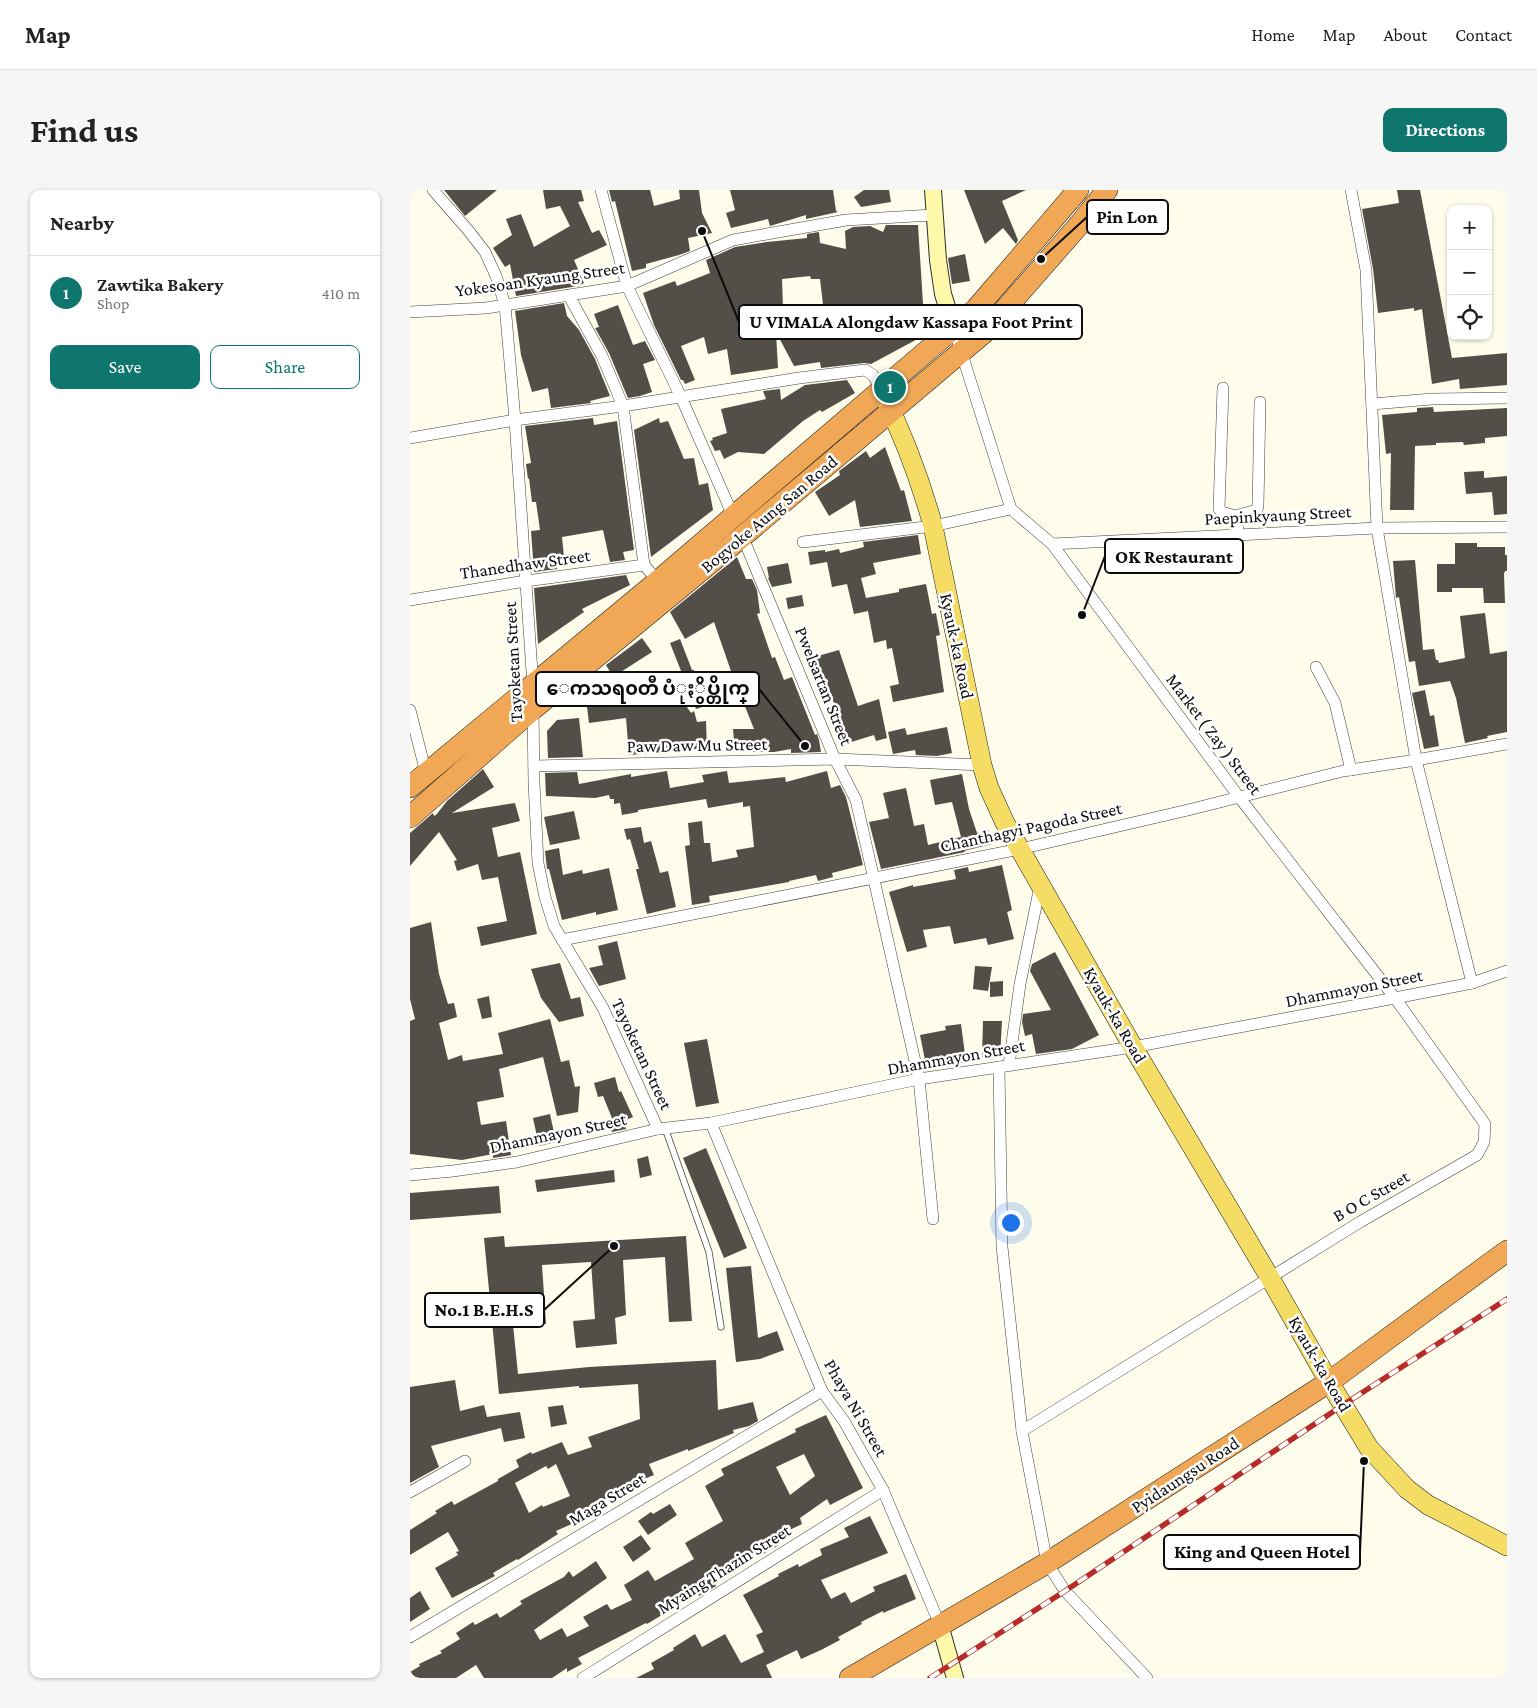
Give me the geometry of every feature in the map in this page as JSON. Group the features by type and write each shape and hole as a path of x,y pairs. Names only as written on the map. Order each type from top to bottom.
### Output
{"highway":[{"name":"Bogyoke Aung San Road","path":"410,788 533,686 662,590 743,536 986,331 1036,271 1079,225 1107,190"},
{"name":"Bogyoke Aung San Road","path":"410,816 533,710 662,590 734,517 976,309 996,288 1072,192"},
{"name":"Pyidaungsu Road","path":"850,1678 1047,1563 1329,1382 1507,1251"}],"main road":[{"name":"Kyauk-ka Road","path":"881,390 910,455 925,496 933,526 982,765 989,788 1005,823 1133,1047 1369,1448 1407,1489 1428,1505 1507,1546"}],"street":[{"name":"Tayoketan Street","path":"433,190 468,230 484,252 496,276 505,305 515,420 533,686 538,863 545,897 554,926 603,1008 661,1129"},
{"name":"Pwelsartan Street","path":"601,190 626,286 681,398 743,536 835,759 856,800 920,1079 933,1220"},
{"path":"804,542 933,526 1011,509 943,294 933,190"},
{"path":"1351,190 1366,270 1377,528 1416,760 1472,983"},
{"name":"Yokesoan Kyaung Street","path":"410,312 505,305 626,286 733,240 846,220 934,215"},
{"path":"569,296 602,356 623,406 644,565 662,590"},
{"path":"410,438 515,420 681,398 799,378 865,370 873,375 881,390"},
{"path":"1223,388 1219,509 1222,512 1235,516 1257,510 1260,402"},
{"path":"1372,404 1432,399 1507,398"},
{"name":"Market ( Zay ) Street","path":"1011,509 1052,544 1239,797 1395,998 1485,1124 1484,1142"},
{"path":"1235,516 1239,535"},
{"name":"Paepinkyaung Street","path":"1052,544 1377,528 1507,527"},
{"name":"Thanedhaw Street","path":"410,600 526,581 644,565"},
{"path":"1316,667 1335,703 1351,770"},
{"path":"410,710 426,773"},
{"name":"Chanthagyi Pagoda Street","path":"562,940 1020,849 1351,770 1507,744"},
{"name":"Paw Daw Mu Street","path":"534,766 835,759 982,765"},
{"path":"1041,884 1004,1066 1002,1247 1022,1431 1047,1563 1065,1591 1147,1678"},
{"name":"Dhammayon Street","path":"410,1175 517,1162 661,1129 711,1123 920,1079 1133,1047 1395,998 1472,983 1507,971"},
{"name":"Phaya Ni Street","path":"711,1123 822,1391 844,1420 883,1490 940,1625"},
{"name":"B O C Street","path":"1022,1431 1360,1222 1477,1155 1484,1142"},
{"name":"Maga Street","path":"410,1637 822,1391"},
{"path":"410,1492 465,1461"},
{"name":"Myaing Thazin Street","path":"583,1678 883,1490"},
{"path":"940,1625 955,1678"}],"lane":[{"path":"661,1129 709,1252 721,1327"}],"building":[{"path":"444,190 497,190 465,216"},
{"path":"543,190 581,190 584,201 578,202 592,233 599,230 607,245 574,260 584,283 578,286 516,296 510,264 505,267 493,248 512,235 506,219 521,214 534,247 570,226 560,206 546,209"},
{"path":"609,190 650,190 654,206 680,199 679,190 699,190 702,213 712,233 688,238 690,251 646,264 646,268 632,271 615,201 612,202"},
{"path":"730,190 833,190 836,211 838,212 806,219 806,215 770,226 768,219 731,228 726,213 735,210"},
{"path":"864,190 889,190 891,202 861,207 854,197"},
{"path":"964,190 1026,190 1002,201 1018,240 1016,244 1003,228 985,244"},
{"path":"1397,190 1420,190 1447,340 1449,340 1452,358 1507,353 1507,385 1460,389 1459,379 1432,384 1422,309 1414,311 1414,308 1378,313 1373,269 1362,209 1399,203"},
{"path":"886,225 918,225 925,335 871,364 864,363 821,368 820,362 794,366 776,332 778,368 731,375 727,349 708,354 704,337 681,346 695,380 685,384 681,380 654,325 643,293 675,281 677,286 710,273 706,260 735,247 807,238 807,234 819,232 820,243 846,249 845,231 853,227 870,226 883,232","holes":["810,276 811,279 820,279 823,305 783,308 782,279"]},
{"path":"965,254 970,281 952,284 948,258"},
{"path":"564,303 567,316 579,330 595,359 610,396 590,401 591,403 551,408 548,388 532,392 521,355 515,311"},
{"path":"618,305 633,345 645,341 655,360 643,364 652,392 640,396 628,398 609,353 595,328 599,327 594,314"},
{"path":"847,380 855,393 822,412 820,410 803,421 764,454 738,452 724,459 720,450 715,451 710,441 713,440 712,438 727,433 721,409 766,399 763,391 780,389 781,400 805,385"},
{"path":"1433,407 1434,412 1507,408 1507,436 1485,438 1485,443 1464,445 1463,442 1436,443 1436,445 1415,446 1414,510 1390,510 1391,453 1386,454 1382,415 1417,412 1417,408"},
{"path":"593,418 594,425 617,421 634,550 623,552 625,560 610,562 603,530 562,537 564,557 556,557 557,569 534,572 531,531 540,530 536,502 532,502 528,479 526,464 531,463 525,426"},
{"path":"659,418 660,423 668,421 684,459 694,458 699,485 708,483 713,510 651,557 634,430"},
{"path":"885,447 901,491 904,490 912,521 860,527 855,500 829,516 815,492 840,475 839,471 866,451 870,458"},
{"path":"1484,471 1484,478 1507,476 1507,514 1494,515 1492,492 1466,494 1464,472"},
{"path":"918,535 921,554 873,563 876,574 861,578 866,598 899,592 899,589 926,584 932,614 936,613 940,635 936,636 944,692 893,702 890,686 899,684 892,648 887,649 886,640 874,643 868,611 854,614 847,584 832,587 827,562 810,565 808,552 825,550 825,552 839,549 840,553 864,547 863,542"},
{"path":"1455,543 1477,543 1477,547 1505,547 1507,571 1504,574 1505,603 1484,603 1483,588 1452,588 1452,592 1437,592 1437,564 1455,564"},
{"path":"737,557 746,579 752,579 757,590 760,613 757,614 772,658 775,657 784,680 792,677 815,735 817,734 821,752 791,753 791,749 774,752 735,752 733,729 754,729 714,622 685,639 670,612"},
{"path":"1415,560 1423,650 1434,649 1436,660 1439,663 1465,658 1460,616 1485,613 1490,654 1507,651 1507,732 1465,743 1456,698 1450,681 1419,686 1415,661 1409,662 1399,597 1396,598 1393,561"},
{"path":"788,563 792,583 772,587 768,578 767,567"},
{"path":"626,575 630,585 582,609 584,612 538,644 534,588"},
{"path":"802,595 804,606 788,609 786,598"},
{"path":"642,638 652,652 613,677 606,665"},
{"path":"680,639 692,670 694,670 702,707 696,709 670,643"},
{"path":"839,650 858,706 879,699 887,738 876,741 874,735 848,743 825,678 814,681 807,659"},
{"path":"612,679 618,696 649,694 650,706 673,704 672,699 680,697 691,713 694,711 697,722 706,721 707,748 629,755 626,718 589,723 584,683"},
{"path":"1425,690 1430,716 1434,715 1439,746 1424,749 1412,693"},
{"path":"579,718 583,757 548,758 547,731 557,720"},
{"path":"947,727 952,753 937,756 916,755 915,750 893,754 888,732 905,728 907,735"},
{"path":"483,769 494,787 452,813 515,803 520,821 492,828 498,857 520,852 537,934 481,946 477,927 507,921 498,877 482,880 478,864 457,871 454,861 457,860 439,832 410,866 410,833 433,813 434,816 436,815 447,801"},
{"path":"667,771 670,788 704,782 702,775 727,771 729,783 785,777 786,782 827,771 831,788 840,785 846,797 863,865 832,873 833,877 818,881 816,875 789,882 709,896 710,902 692,905 685,846 690,845 688,823 702,821 704,843 710,843 712,862 738,857 736,850 754,847 750,806 743,807 743,802 708,808 706,799 638,810 638,812 622,815 620,803 614,804 614,799 610,799 609,795 595,798 546,796 545,773 577,772 579,784 631,774 631,777"},
{"path":"962,774 969,809 977,833 988,830 992,844 965,852 881,869 869,822 889,818 883,793 906,788 914,826 924,824 928,845 961,837 952,802 935,805 930,780"},
{"path":"574,811 580,839 550,845 544,817"},
{"path":"641,827 644,843 651,841 660,873 668,871 676,907 647,914 636,869 639,869 630,839 627,840 624,829"},
{"path":"559,848 563,875 582,870 583,874 609,868 618,910 596,915 596,912 562,920 549,869 547,869 545,851"},
{"path":"1002,865 1012,910 1007,912 1014,939 988,945 986,938 954,944 950,926 923,930 927,947 907,952 889,892 913,885 913,887 956,879 954,870 968,867 969,872"},
{"path":"431,922 439,974 448,1004 454,1003 457,1017 439,1023 448,1060 462,1055 463,1061 503,1054 498,1033 550,1019 561,1062 569,1060 575,1087 580,1086 578,1112 557,1116 543,1057 499,1069 504,1097 477,1102 481,1125 506,1121 511,1155 493,1158 493,1154 462,1160 410,1154 410,1021 415,1019 410,999 410,928"},
{"path":"617,941 626,979 599,986 589,968 603,965 598,946"},
{"path":"1055,952 1099,1035 1072,1049 1036,1054 1032,1034 1025,1036 1022,1022 1023,1014 1051,1010 1030,971 1032,964"},
{"path":"560,963 571,999 580,997 584,1016 559,1022 541,998 531,969"},
{"path":"975,966 992,967 988,991 973,989"},
{"path":"1003,981 1003,996 990,997 990,982"},
{"path":"489,996 492,1017 482,1019 477,999"},
{"path":"983,1021 1002,1021 1000,1058 982,1057"},
{"path":"961,1024 966,1062 927,1070 920,1035 946,1030 945,1026"},
{"path":"707,1039 719,1103 696,1107 684,1043"},
{"path":"615,1077 619,1092 621,1091 633,1117 626,1120 626,1129 612,1132 610,1128 616,1128 603,1096 598,1097 594,1083"},
{"path":"550,1114 556,1142 539,1146 533,1118"},
{"path":"706,1148 747,1248 724,1258 683,1158"},
{"path":"648,1156 652,1175 640,1178 637,1159"},
{"path":"614,1170 615,1182 537,1192 535,1180"},
{"path":"499,1186 501,1213 410,1220 410,1193"},
{"path":"504,1236 505,1247 686,1236 692,1321 669,1322 665,1257 623,1260 626,1315 615,1318 617,1344 576,1348 573,1321 595,1319 591,1262 542,1265 546,1324 513,1325 518,1374 589,1367 716,1360 718,1410 753,1402 758,1421 749,1426 733,1430 734,1433 649,1464 654,1475 632,1484 601,1501 602,1504 572,1519 574,1523 556,1531 558,1534 518,1560 493,1573 495,1576 452,1598 435,1568 458,1555 456,1552 459,1551 448,1532 410,1555 410,1530 452,1501 454,1505 498,1481 498,1479 519,1467 516,1460 531,1452 532,1454 562,1442 568,1455 592,1447 588,1437 640,1419 638,1384 579,1388 579,1386 499,1394 484,1238","holes":["556,1464 570,1496 543,1507 542,1505 529,1513 515,1483 546,1466 548,1469"]},
{"path":"751,1266 758,1338 777,1331 784,1350 760,1359 736,1362 726,1268"},
{"path":"455,1380 460,1411 484,1405 487,1417 520,1412 525,1438 504,1442 501,1428 431,1446 439,1467 410,1483 410,1387"},
{"path":"563,1405 567,1424 551,1427 548,1407"},
{"path":"826,1415 863,1488 830,1505 827,1499 800,1518 802,1524 775,1537 779,1545 761,1555 758,1550 711,1575 716,1586 699,1596 694,1587 668,1602 672,1609 647,1624 578,1658 582,1664 567,1672 567,1668 552,1678 484,1678 476,1665 456,1678 410,1678 410,1672 420,1666 419,1664 442,1653 440,1651 460,1639 456,1633 473,1622 475,1625 497,1613 500,1618 522,1604 520,1601 564,1577 569,1571 573,1577 596,1561 607,1578 534,1630 540,1640 562,1628 567,1637 589,1626 583,1617 607,1604 611,1610 632,1600 624,1585 648,1570 655,1581 694,1559 685,1543 723,1521 705,1486 724,1475 721,1469 796,1432 795,1429","holes":["804,1454 815,1476 790,1495 776,1467"]},
{"path":"670,1504 677,1515 648,1535 638,1521 651,1512 653,1514"},
{"path":"870,1516 888,1553 821,1580 831,1599 845,1592 851,1603 875,1591 873,1587 906,1574 916,1599 883,1613 883,1611 861,1622 862,1624 838,1637 840,1640 801,1659 797,1650 766,1665 772,1678 636,1678 654,1669 651,1663 674,1650 673,1648 695,1634 702,1647 725,1634 741,1663 764,1652 756,1635 763,1632 743,1595 779,1576 778,1574 798,1564 799,1567 822,1555 820,1549 849,1537 844,1528"},
{"path":"641,1535 651,1549 633,1562 623,1547"},
{"path":"420,1591 430,1609 410,1622 410,1598"}],"railway":[{"path":"930,1678 1507,1299"}],"place":[{"name":"U VIMALA Alongdaw Kassapa Foot Print","path":"702,231"},
{"name":"Pin Lon","path":"1041,259"},
{"name":"Zawtika Bakery","path":"890,387"},
{"name":"OK Restaurant","path":"1082,615"},
{"name":"ေကသရ၀တီ ပံုႏွိပ္တိုက္","path":"805,746"},
{"name":"No.1 B.E.H.S","path":"614,1246"},
{"name":"King and Queen Hotel","path":"1364,1461"}]}
